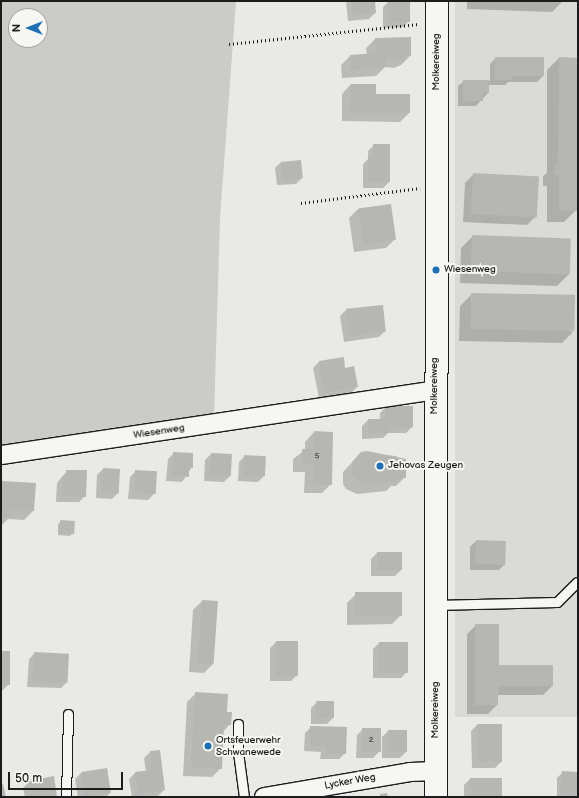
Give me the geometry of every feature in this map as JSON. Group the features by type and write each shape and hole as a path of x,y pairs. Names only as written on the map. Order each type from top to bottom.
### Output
{"main road":[{"name":"Molkereiweg","path":"436,797 435,390 437,1"}],"street":[{"name":"Wiesenweg","path":"1,456 435,390"},
{"name":"Lycker Weg","path":"264,797 410,772 436,771"}],"lane":[{"path":"435,605 557,602 577,582"},
{"path":"66,797 68,714"},
{"path":"238,724 238,752 244,797"}],"path":[{"path":"229,44 437,22"},
{"path":"301,203 436,186"}],"shaded area":[{"path":"1,1 236,1 220,218 214,418 1,448"},
{"path":"455,1 578,1 578,717 455,717"}],"building":[{"path":"352,1 375,1 376,13 353,15"},
{"path":"388,1 410,1 410,22 388,22"},
{"path":"411,37 411,56 404,56 404,60 386,57 386,67 351,70 350,55 376,53 375,38"},
{"path":"495,57 544,57 544,76 512,76 512,80 495,80"},
{"path":"559,57 578,58 577,211 559,210 559,175 554,175 555,164 558,164"},
{"path":"463,80 489,80 489,93 483,93 483,101 463,101"},
{"path":"351,84 376,84 376,94 410,94 410,113 350,113"},
{"path":"373,144 390,144 390,182 368,182 368,157 373,157"},
{"path":"301,160 303,178 283,180 281,162"},
{"path":"473,173 539,176 537,217 471,214"},
{"path":"391,204 396,240 363,244 358,209"},
{"path":"472,235 571,238 570,274 471,271"},
{"path":"471,293 575,295 574,331 470,329"},
{"path":"383,305 386,332 349,336 346,309"},
{"path":"344,357 345,368 354,366 358,387 324,393 319,361"},
{"path":"385,406 413,406 413,427 390,428 390,433 368,433 368,419 386,419"},
{"path":"314,431 333,432 332,485 313,485 313,464 302,464 302,449 313,449"},
{"path":"367,451 406,459 406,478 396,478 396,482 360,484 352,474 352,462 361,452"},
{"path":"173,452 193,453 193,468 189,467 189,477 172,476"},
{"path":"211,453 232,454 231,476 210,475"},
{"path":"244,455 266,456 265,476 243,475"},
{"path":"103,468 120,469 119,494 102,493"},
{"path":"66,470 87,470 86,497 62,496 62,476 66,476"},
{"path":"135,470 157,471 156,494 134,493"},
{"path":"2,481 36,483 34,511 11,510 11,517 1,517"},
{"path":"60,520 75,521 74,534 59,533"},
{"path":"476,540 506,541 505,565 475,564"},
{"path":"377,552 402,552 402,570 377,570"},
{"path":"355,592 402,592 402,616 355,616"},
{"path":"202,600 218,601 214,664 198,663"},
{"path":"475,624 499,624 499,665 553,665 553,686 498,686 498,705 475,705"},
{"path":"276,641 298,641 298,676 276,676"},
{"path":"379,642 408,642 408,673 379,673"},
{"path":"1,651 10,651 10,685 1,685"},
{"path":"34,652 69,654 67,683 32,681"},
{"name":"Ortsfeuerwehr Schwanewede","path":"195,692 228,694 227,712 232,712 231,725 224,724 222,769 191,767"},
{"path":"316,701 334,701 334,718 316,718"},
{"path":"477,724 502,724 502,762 477,762"},
{"path":"310,726 347,727 346,754 326,753 326,746 310,746"},
{"path":"362,728 381,728 381,752 362,752"},
{"path":"388,730 407,730 407,752 388,752"},
{"path":"160,750 165,790 138,794 135,772 152,770 150,751"},
{"path":"107,768 111,793 85,797 81,772"},
{"path":"562,771 578,772 576,795 560,794"},
{"path":"54,776 57,797 31,797 29,781"},
{"path":"470,778 502,778 502,797 470,797"},
{"path":"3,784 6,797 1,797 1,785"},
{"path":"387,793 388,797 380,797 380,794"}],"place":[{"name":"Wiesenweg","path":"436,270"},
{"name":"Jehovas Zeugen","path":"380,466"},
{"name":"Ortsfeuerwehr Schwanewede","path":"208,746"}]}
